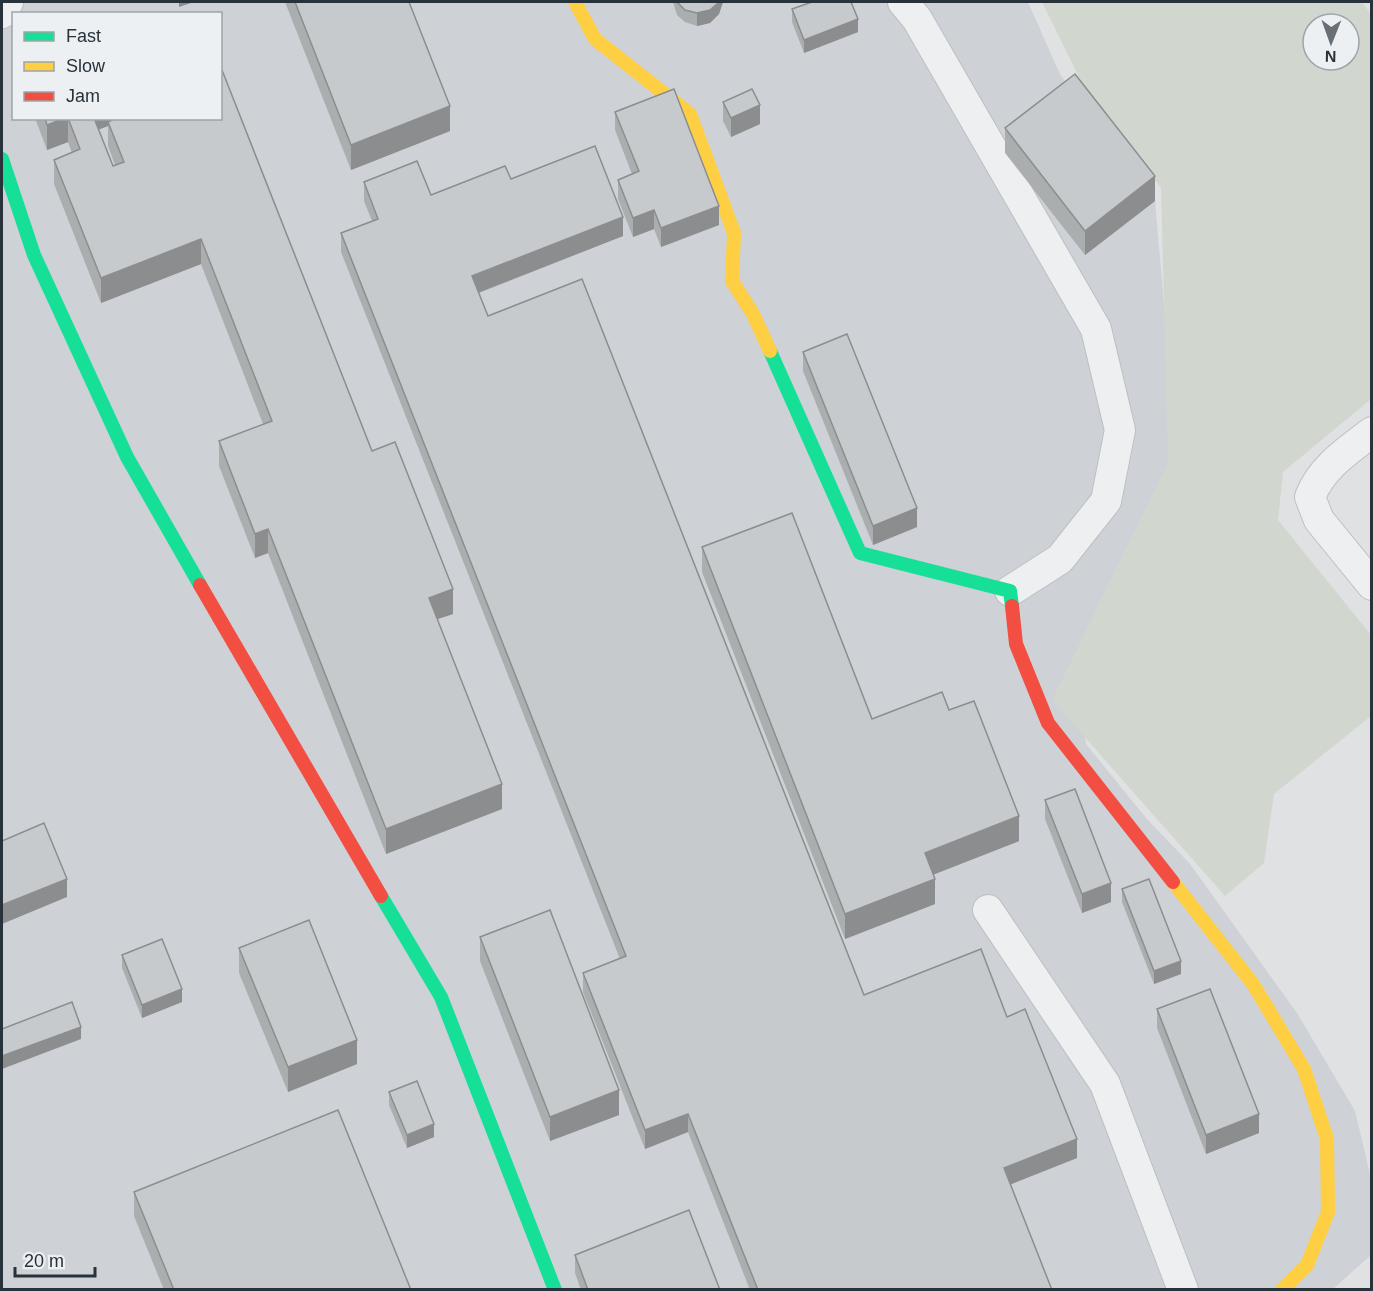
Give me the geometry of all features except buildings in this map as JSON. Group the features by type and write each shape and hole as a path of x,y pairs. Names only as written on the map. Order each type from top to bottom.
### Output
{"street":[{"path":"2,13 8,2"},
{"path":"575,2 595,39 690,114 734,233 732,281 753,314 860,553 1010,591 1060,560 1106,501 1120,430 1096,328 916,19 903,2"},
{"path":"2,159 34,255 128,457 243,661 441,997 555,1290"},
{"path":"1371,432 1339,457 1316,481 1310,497 1319,519 1371,585"},
{"path":"1010,591 1016,644 1047,723 1253,984 1304,1069 1327,1139 1328,1212 1307,1265 1282,1290"},
{"path":"988,910 1105,1084 1183,1290"}],"shaded area":[{"path":"2,2 1028,2 1059,72 1075,98 1155,201 1179,479 1153,494 1079,694 1086,744 1146,818 1190,864 1297,1013 1355,1111 1371,1178 1371,1255 1332,1290 2,1290"},
{"path":"1042,2 1362,2 1371,14 1371,399 1283,472 1278,520 1371,635 1371,716 1274,794 1264,863 1225,896 1052,700 1168,463 1161,188 1083,85"}],"traffic: fast":[{"path":"2,159 34,255 127,457 200,585"},
{"path":"770,351 860,553 1010,591 1012,606"},
{"path":"381,896 441,997 555,1290"}],"traffic: slow":[{"path":"575,2 595,39 690,114 734,233 732,281 753,314 770,351"},
{"path":"1173,882 1253,984 1304,1069 1327,1139 1328,1212 1307,1265 1282,1290"}],"traffic: jam":[{"path":"200,585 381,896"},
{"path":"1012,606 1016,644 1048,723 1173,882"}]}
